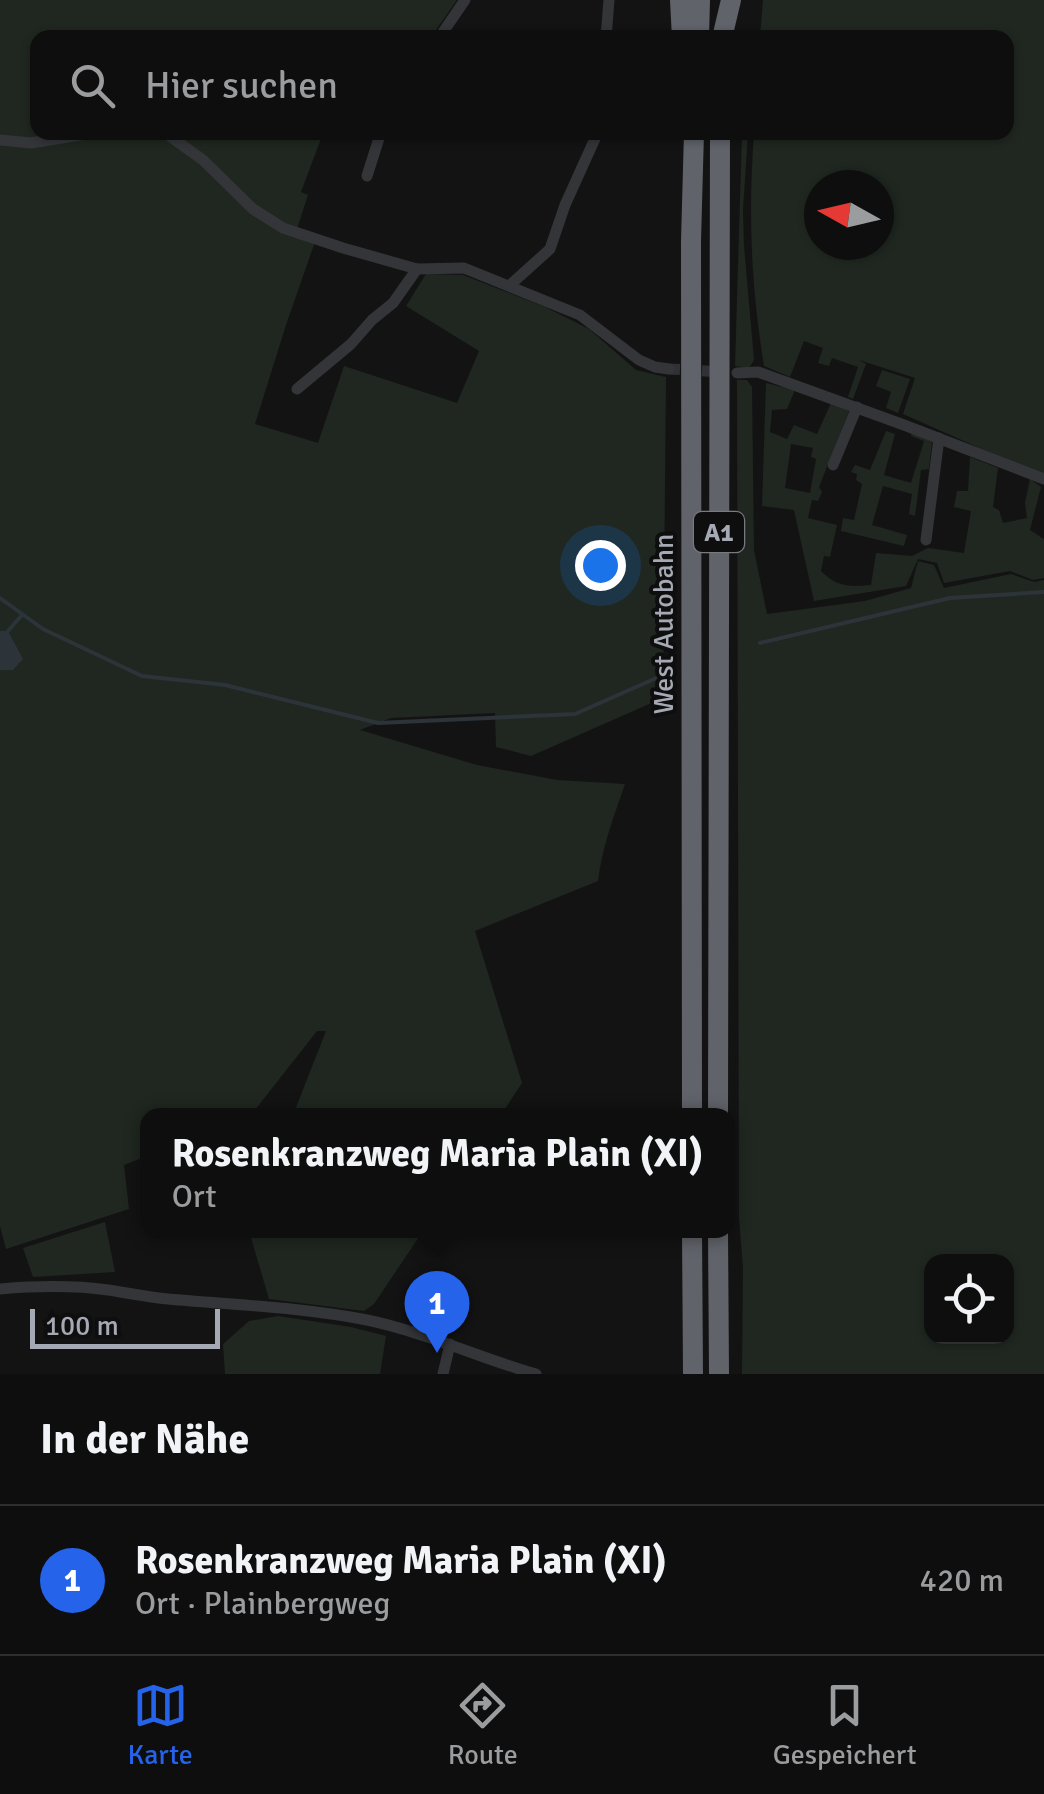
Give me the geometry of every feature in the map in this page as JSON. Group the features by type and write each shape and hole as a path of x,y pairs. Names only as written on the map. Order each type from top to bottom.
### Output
{"highway":[{"path":"680,0 682,30"},
{"path":"699,30 700,0"},
{"path":"721,0 722,30"},
{"path":"724,30 731,0"},
{"name":"West Autobahn","path":"692,1108 694,140"},
{"name":"West Autobahn","path":"718,1108 720,140"},
{"path":"692,1238 693,1374"},
{"path":"718,1238 719,1374"}],"street":[{"path":"444,30 465,0"},
{"path":"607,30 609,0"},
{"path":"0,140 31,144 53,140"},
{"path":"175,140 202,160 252,209 283,228 417,269 464,268 580,314 639,360 669,370"},
{"path":"367,176 378,140"},
{"path":"509,286 550,249 594,140"},
{"path":"296,389 352,344 393,303 417,269"},
{"path":"737,372 758,372 1044,479"},
{"path":"833,466 856,407"},
{"path":"926,540 939,438"},
{"path":"0,1289 95,1288 368,1320 536,1374"},
{"path":"443,1374 450,1344"}],"shaded area":[{"path":"0,0 457,0 436,30 30,30 30,140 320,140 301,192 308,195 296,232 316,239 255,424 318,443 344,366 457,403 479,351 406,306 426,274 463,275 545,307 589,329 636,370 666,377 663,698 531,756 496,747 495,713 391,718 360,730 477,765 557,780 625,784 605,844 598,881 475,931 522,1083 506,1108 296,1108 326,1031 317,1031 256,1108 140,1108 140,1159 124,1165 129,1209 6,1249 0,1226 0,670 13,670 8,632 0,631"},
{"path":"763,0 1044,0 1044,474 903,414 915,378 859,360 866,364 853,399 848,397 858,367 832,358 829,366 818,363 823,348 804,341 790,377 764,366 751,221 754,140 1014,140 1014,30 761,30"},
{"path":"742,140 748,140 744,246 754,360 749,368 735,366"},
{"path":"882,370 910,379 898,413 886,408 891,392 876,386"},
{"path":"737,380 747,380 752,387 754,550 767,614 865,601 911,588 918,561 934,565 944,588 1011,574 1034,582 1044,580 1044,1374 742,1374 743,1268 739,1217"},
{"path":"766,383 795,390 787,409 772,410 770,432 787,439 794,425 817,434 831,403 849,411 819,487 822,492 818,501 812,500 808,518 837,525 830,557 824,556 821,571 832,580 844,585 871,585 876,553 912,556 928,548 964,553 971,511 954,507 957,491 968,491 970,457 998,468 993,507 999,510 1003,523 1027,518 1025,503 1030,479 1041,487 1030,530 1044,539 1044,578 1033,580 1010,571 944,583 937,563 918,559 906,586 814,601 794,510 762,506","holes":["791,444 813,448 811,457 816,459 810,493 785,488"]},
{"path":"886,431 895,434 884,475 911,483 924,441 911,436 912,432 932,442 929,469 921,470 915,516 909,514 912,494 883,486 872,525 907,535 904,546 841,531 843,518 854,520 862,484 856,480 857,474 851,472 855,465 870,470"},
{"path":"0,631 8,631 23,659 13,670 0,670"},
{"path":"105,1222 115,1272 33,1277 23,1248"},
{"path":"251,1238 418,1238 374,1304 364,1311 269,1299"},
{"path":"278,1316 386,1336 380,1374 225,1374 223,1344 249,1321"}],"waterway":[{"path":"760,643 950,598 1044,592"},
{"path":"0,598 43,629 142,676 225,685 378,723 575,714 670,672"},
{"path":"8,631 21,616"}],"tunnel":[{"path":"669,369 723,372"}],"place":[{"name":"Rosenkranzweg Maria Plain (XI)","path":"437,1353"}]}
